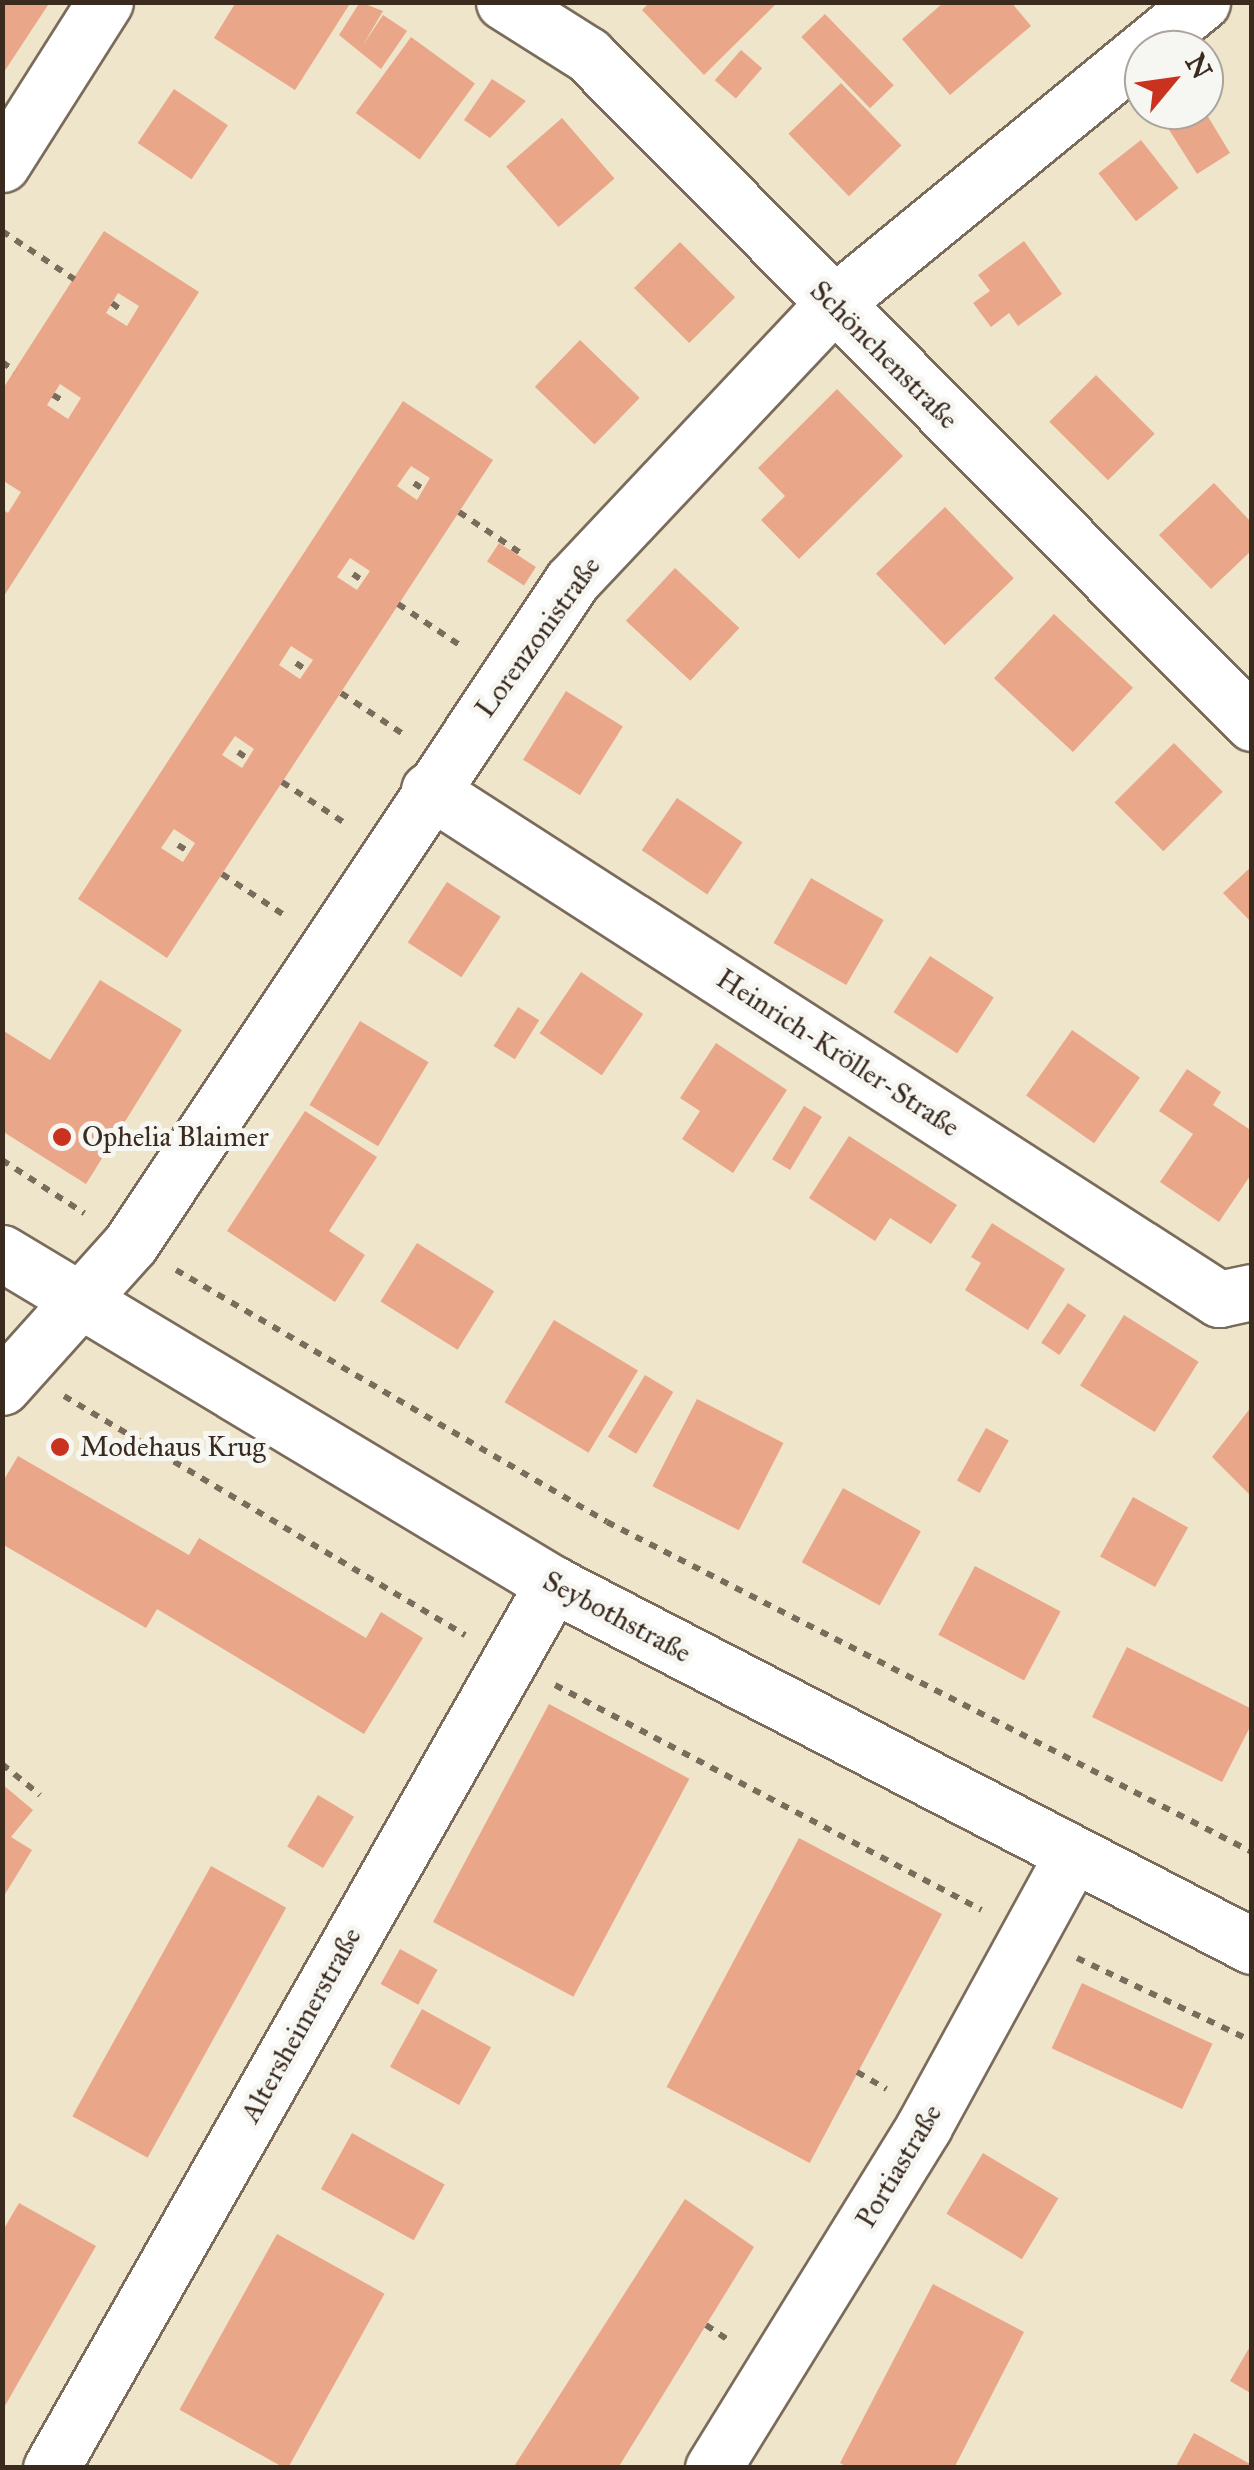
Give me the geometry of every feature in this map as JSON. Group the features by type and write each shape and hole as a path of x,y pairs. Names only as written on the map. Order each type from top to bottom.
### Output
{"street":[{"path":"2,164 105,2"},
{"name":"Schönchenstraße","path":"504,2 588,55 1252,723"},
{"name":"Lorenzonistraße","path":"9,1377 130,1243 387,851 569,585 833,304 1202,2"},
{"name":"Heinrich-Kröller-Straße","path":"438,777 1219,1299 1252,1292"},
{"name":"Seybothstraße","path":"2,1253 552,1584 1071,1856 1252,1946"},
{"name":"Altersheimerstraße","path":"51,2468 552,1584"},
{"name":"Portiastraße","path":"714,2468 924,2126 1071,1856"}],"path":[{"path":"2,231 74,279"},
{"path":"112,303 122,310"},
{"path":"2,362 15,370"},
{"path":"53,395 63,402"},
{"path":"414,483 424,489"},
{"path":"459,512 569,585"},
{"path":"353,574 363,581"},
{"path":"398,604 507,676"},
{"path":"296,663 306,670"},
{"path":"341,693 438,777"},
{"path":"238,752 248,759"},
{"path":"282,782 387,851"},
{"path":"178,845 189,852"},
{"path":"222,874 328,944"},
{"path":"2,1160 130,1243 607,1522 1252,1852"},
{"path":"9,1377 508,1660 1028,1935 1252,2041"},
{"path":"2,1764 40,1796"}],"building":[{"path":"2,2 50,2 2,75"},
{"path":"236,2 351,2 295,90 214,38"},
{"path":"360,2 383,11 363,45 383,15 407,31 381,69 339,35"},
{"path":"650,2 778,2 704,75 642,10"},
{"path":"944,2 1011,2 1031,26 950,95 902,39"},
{"path":"825,14 894,85 870,108 801,37"},
{"path":"411,37 475,83 420,159 356,113"},
{"path":"741,50 762,68 736,99 715,80"},
{"path":"492,79 526,101 490,138 464,120"},
{"path":"841,83 901,146 849,196 788,134"},
{"path":"174,89 228,125 192,179 138,143"},
{"path":"562,118 614,178 559,227 506,167"},
{"path":"1169,130 1216,130 1230,153 1197,174"},
{"path":"1141,140 1179,188 1136,221 1098,173"},
{"path":"104,231 199,292 2,599 2,509 8,513 21,492 2,480 2,390","holes":["118,293 139,306 127,326 106,313","60,384 81,398 68,419 47,405"]},
{"path":"1024,241 1062,294 1018,326 1009,313 991,327 973,303 990,291 978,275"},
{"path":"680,242 735,297 689,343 634,288"},
{"path":"580,340 640,398 595,444 535,387"},
{"path":"1096,375 1155,434 1108,480 1049,422"},
{"path":"837,389 903,456 799,559 761,520 785,496 758,468"},
{"path":"403,401 493,460 167,958 78,899","holes":["411,466 430,478 417,500 397,486","350,558 370,571 357,590 337,577","291,646 313,660 300,679 279,665","235,736 254,749 242,768 222,755","174,829 195,843 183,862 161,848"]},
{"path":"1214,483 1252,523 1252,550 1211,589 1159,535"},
{"path":"945,507 1014,578 945,645 876,574"},
{"path":"499,543 536,567 524,585 487,561"},
{"path":"675,568 739,628 690,681 626,621"},
{"path":"1054,614 1133,688 1073,752 994,678"},
{"path":"566,691 623,727 580,795 523,760"},
{"path":"1174,743 1223,792 1163,851 1115,802"},
{"path":"677,798 742,842 707,894 642,850"},
{"path":"1252,866 1252,923 1223,893"},
{"path":"811,878 884,920 846,985 774,943"},
{"path":"447,882 501,917 461,977 408,942"},
{"path":"930,956 994,997 957,1054 894,1012"},
{"path":"581,972 643,1014 602,1075 540,1033"},
{"path":"100,980 182,1030 86,1184 2,1131 2,1030 50,1060"},
{"path":"518,1007 539,1020 515,1059 494,1046"},
{"path":"360,1021 429,1062 378,1146 310,1105"},
{"path":"1072,1030 1140,1078 1094,1143 1026,1096"},
{"path":"716,1043 787,1090 733,1173 682,1139 700,1111 680,1098"},
{"path":"1187,1069 1221,1092 1213,1105 1252,1131 1252,1173 1219,1222 1160,1182 1193,1134 1159,1111"},
{"path":"804,1106 822,1117 790,1170 772,1159"},
{"path":"305,1111 377,1157 329,1231 365,1255 335,1302 227,1231"},
{"path":"849,1136 957,1205 931,1244 890,1218 875,1241 809,1198"},
{"path":"992,1223 1065,1269 1028,1330 965,1290 981,1263 971,1257"},
{"path":"417,1243 494,1291 458,1350 380,1302"},
{"path":"1068,1303 1086,1315 1059,1355 1041,1343"},
{"path":"1124,1315 1199,1362 1155,1432 1080,1385"},
{"path":"554,1320 638,1370 589,1453 505,1402"},
{"path":"645,1375 673,1392 636,1454 608,1437"},
{"path":"697,1399 783,1443 739,1530 653,1486"},
{"path":"1252,1406 1252,1497 1212,1457"},
{"path":"986,1428 1009,1441 980,1493 957,1480"},
{"path":"18,1456 189,1555 199,1538 366,1638 381,1612 423,1638 364,1734 157,1609 146,1628 2,1544 2,1483"},
{"path":"843,1488 921,1531 880,1605 802,1562"},
{"path":"1133,1497 1188,1528 1155,1587 1100,1556"},
{"path":"975,1566 1061,1612 1024,1680 938,1635"},
{"path":"1127,1647 1252,1709 1252,1723 1222,1782 1092,1717"},
{"path":"549,1704 689,1779 573,1997 433,1922"},
{"path":"2,1784 33,1810 11,1837 32,1850 2,1899"},
{"path":"318,1795 354,1817 323,1868 287,1846"},
{"path":"799,1838 942,1914 810,2163 667,2087"},
{"path":"211,1866 286,1908 148,2158 72,2116"},
{"path":"400,1949 438,1970 418,2005 381,1984"},
{"path":"1082,1983 1213,2044 1182,2109 1052,2048"},
{"path":"422,2009 491,2047 459,2105 390,2067"},
{"path":"352,2133 445,2184 414,2240 321,2189"},
{"path":"983,2153 1058,2198 1022,2259 946,2214"},
{"path":"685,2199 754,2247 618,2468 513,2468"},
{"path":"19,2203 96,2246 2,2411 2,2232"},
{"path":"277,2234 385,2294 288,2468 180,2410"},
{"path":"933,2284 1024,2332 954,2468 849,2468 840,2463"},
{"path":"1252,2343 1252,2394 1230,2381"},
{"path":"1194,2433 1252,2465 1252,2468 1175,2468"}],"place":[{"name":"Ophelia Blaimer","path":"62,1137"},
{"name":"Modehaus Krug","path":"60,1447"}]}
